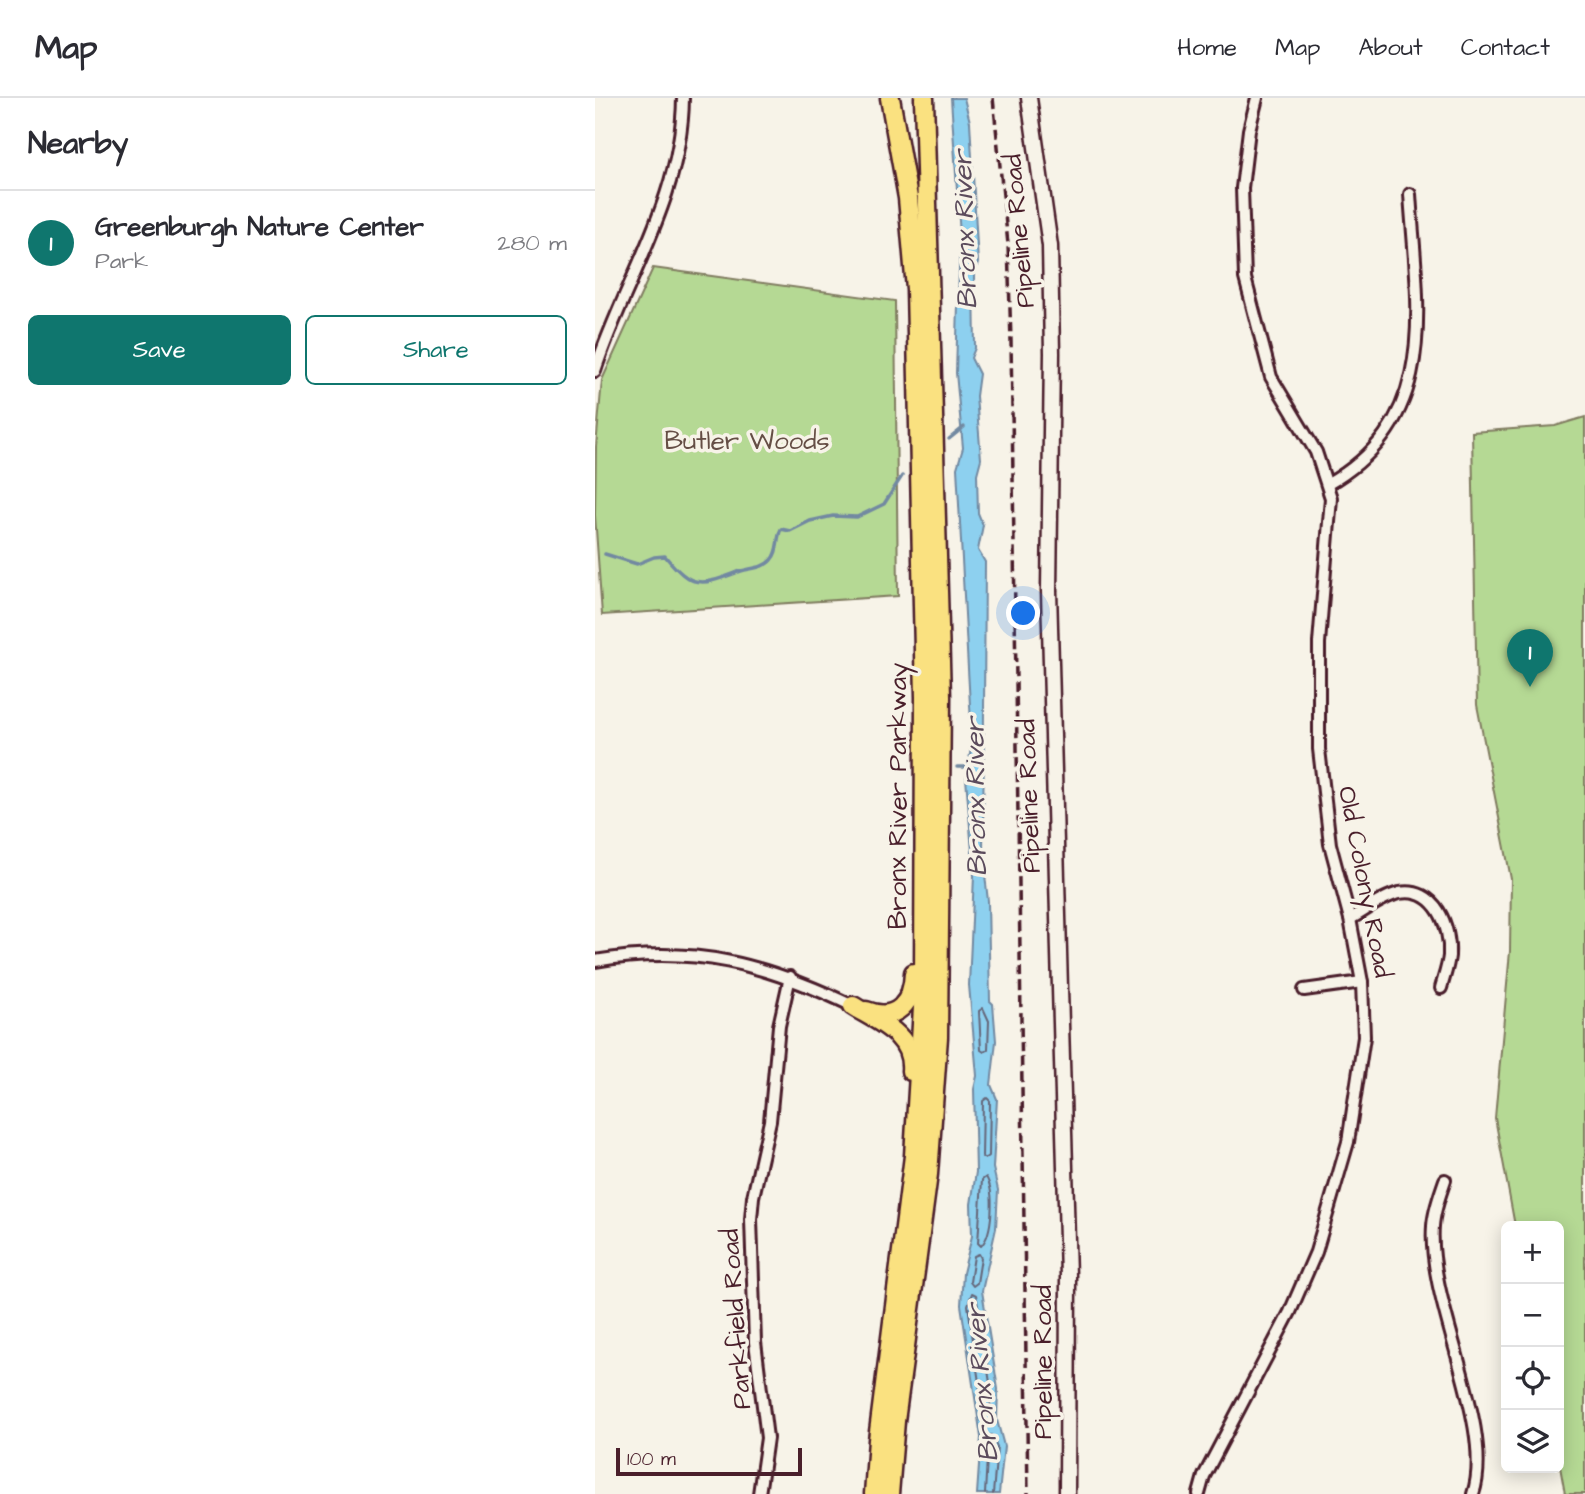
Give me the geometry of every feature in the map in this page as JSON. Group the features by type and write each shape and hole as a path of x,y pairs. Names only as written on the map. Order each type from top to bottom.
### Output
{"highway":[{"name":"Bronx River Parkway","path":"874,1494 880,1419 901,1263 920,1083 926,719 916,289 908,198 890,98"},
{"name":"Bronx River Parkway","path":"890,1494 895,1421 929,1162 938,1026 941,697 925,98"},
{"path":"853,1006 885,1014 896,1012 907,1003 913,987 915,939 924,881"},
{"path":"853,1006 898,1035 911,1054 901,1263"}],"street":[{"path":"595,371 667,197 681,141 683,98"},
{"name":"Pipeline Road","path":"1030,98 1051,258 1049,591 1067,1276 1067,1494"},
{"name":"Old Colony Road","path":"1199,1494 1212,1460 1299,1292 1327,1219 1348,1142 1364,1037 1362,982 1350,919 1330,844 1319,749 1319,643 1331,523 1328,484 1306,432 1271,377 1249,300 1243,256 1242,188 1249,130 1258,98"},
{"path":"1328,484 1368,457 1400,412 1409,388 1415,361 1416,324 1410,194"},
{"path":"1350,919 1400,893 1416,893 1432,901 1441,914 1450,954 1441,988"},
{"path":"595,961 668,956 712,958 790,977 853,1006"},
{"name":"Parkfield Road","path":"758,1494 767,1438 755,1342 751,1219 753,1197 770,1121 779,1026 790,977"},
{"path":"1304,990 1362,982"},
{"path":"1445,1180 1434,1215 1433,1242 1441,1292 1476,1445 1478,1476 1473,1494"}],"green space":[{"name":"Butler Woods","path":"653,268 895,301 898,596 602,615 595,515 596,447 602,380"},
{"path":"1585,417 1585,1494 1565,1494 1561,1473 1564,1473 1564,1221 1514,1221 1495,1118 1510,951 1511,879 1477,705 1472,432 1555,426"}],"water":[{"name":"Bronx River","path":"951,98 964,98 970,122 978,263 974,277 975,348 971,358 979,374 976,396 981,459 977,474 978,513 983,525 978,550 985,562 983,857 988,901 990,1001 993,1004 996,1041 991,1085 997,1099 993,1168 998,1190 996,1228 982,1291 998,1389 997,1420 1004,1446 999,1494 977,1494 981,1437 961,1305 963,1273 972,1236 971,1204 976,1172 974,1089 977,1076 969,985 974,876 966,778 972,742 957,468 963,448 956,373 960,236"}],"waterway":[{"path":"949,439 964,427"},
{"path":"605,554 637,564 665,556 692,580 707,582 768,563 774,557 781,529 790,531 810,521 833,516 857,517 884,504 902,476"},
{"name":"Bronx River","path":"957,767 969,767"}],"railway":[{"path":"993,98 1008,244 1011,341 1028,1494"}],"place":[{"name":"Greenburgh Nature Center","path":"1530,687"}]}
